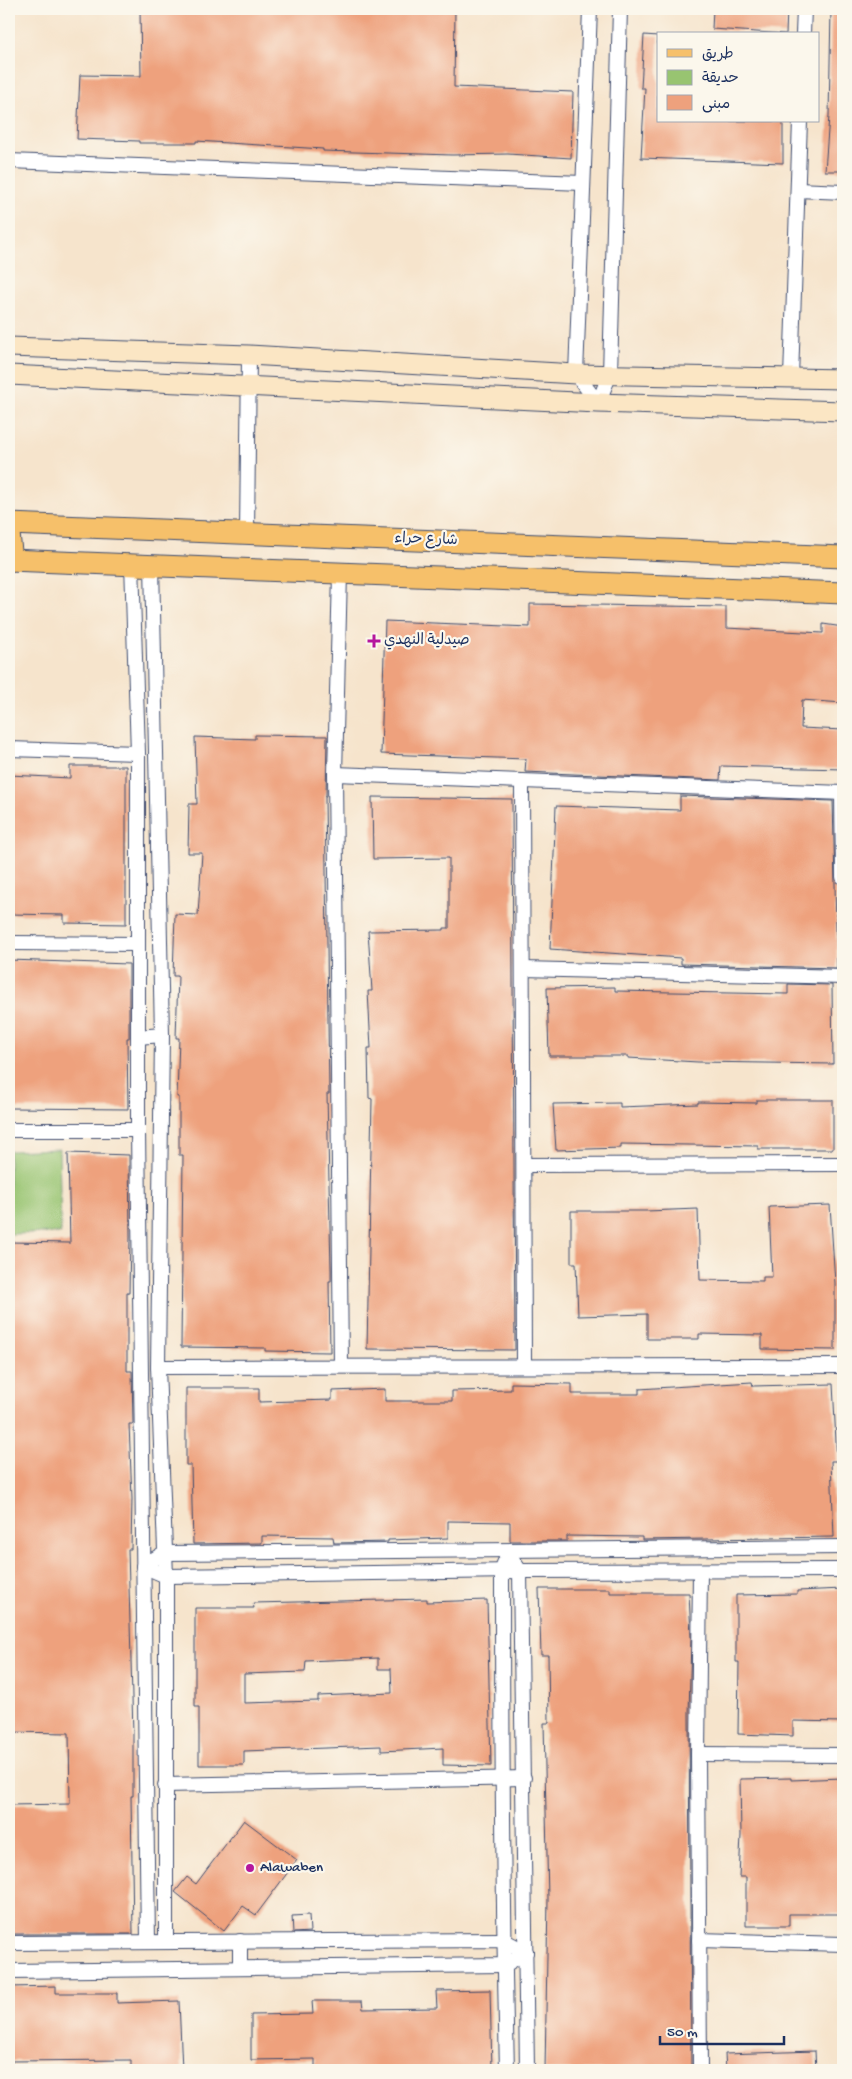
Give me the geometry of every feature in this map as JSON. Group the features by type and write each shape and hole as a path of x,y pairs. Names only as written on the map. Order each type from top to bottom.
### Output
{"main road":[{"name":"شارع حراء","path":"9,524 843,557"},
{"path":"9,534 10,560 843,592"}],"street":[{"path":"590,9 576,374 598,403"},
{"path":"598,403 610,374 620,9"},
{"path":"803,32 804,9"},
{"path":"791,377 800,122"},
{"path":"9,161 583,183"},
{"path":"798,190 843,192"},
{"path":"9,347 249,355 576,374 843,379"},
{"path":"247,533 249,355"},
{"path":"9,375 598,403 843,411"},
{"path":"142,564 138,753 138,1130 148,1942"},
{"path":"142,564 162,1035 158,1367 166,1576 166,1941"},
{"path":"340,573 335,774 341,1366"},
{"path":"9,749 138,753"},
{"path":"335,774 843,793 843,876"},
{"path":"522,781 524,1366"},
{"path":"9,943 138,944"},
{"path":"523,969 843,977"},
{"path":"138,1037 162,1035"},
{"path":"9,1130 138,1130"},
{"path":"524,1165 843,1164"},
{"path":"158,1367 843,1366"},
{"path":"143,1566 164,1553 507,1551 843,1546"},
{"path":"507,1551 520,1571 527,2070"},
{"path":"507,1551 502,1572 503,1940 507,2070"},
{"path":"143,1566 166,1576 520,1571 843,1570"},
{"path":"700,1571 698,1754 700,2070"},
{"path":"698,1754 843,1755"},
{"path":"165,1785 524,1778"},
{"path":"9,1943 503,1940 526,1952"},
{"path":"699,1940 843,1944"},
{"path":"240,1941 240,1968"},
{"path":"9,1970 505,1965 526,1952"}],"green space":[{"path":"59,1149 61,1233 9,1234 9,1151"}],"building":[{"path":"140,9 455,9 454,87 573,92 571,158 508,154 452,155 323,151 323,149 196,141 196,143 139,143 139,141 77,139 80,75 141,76"},
{"path":"713,9 787,9 786,32 712,29"},
{"path":"831,9 843,9 843,171 825,171 829,116"},
{"path":"644,35 657,36 657,122 783,122 783,163 641,158 645,88 641,88"},
{"path":"530,604 726,607 726,628 823,633 823,624 843,627 843,703 802,700 801,728 843,730 843,769 721,766 720,780 525,772 526,759 381,754 385,621 530,627"},
{"path":"255,735 327,736 325,796 329,1094 327,1094 331,1271 331,1281 329,1281 330,1352 265,1351 265,1348 181,1347 183,1155 179,1155 179,1097 177,1097 179,1038 176,1038 178,976 173,976 175,914 198,915 202,853 188,853 189,804 197,804 195,737 255,739"},
{"path":"70,766 126,766 126,924 64,923 64,915 9,914 9,775 70,778"},
{"path":"680,796 833,801 837,968 681,964 681,958 550,949 556,806 680,810"},
{"path":"372,797 512,799 515,1350 367,1349 372,1099 369,1098 368,1048 371,1048 368,991 372,991 368,931 444,930 444,928 449,928 449,858 373,859"},
{"path":"9,960 129,964 128,1109 9,1108"},
{"path":"788,984 832,985 833,1064 698,1062 628,1058 628,1056 549,1056 547,988 615,987 615,991 788,994"},
{"path":"757,1100 833,1100 833,1149 758,1149 758,1146 621,1144 621,1148 556,1150 553,1104 620,1103 620,1107 698,1104 698,1102 757,1103"},
{"path":"68,1153 129,1155 130,1237 129,1293 127,1293 127,1371 132,1371 133,1424 129,1424 132,1499 131,1549 128,1549 133,1734 133,1796 131,1796 133,1934 9,1934 9,1805 70,1804 69,1733 9,1732 9,1242 70,1243"},
{"path":"830,1205 835,1283 835,1350 762,1349 762,1335 699,1334 699,1339 647,1339 647,1314 578,1316 576,1263 571,1263 571,1211 698,1209 700,1280 763,1281 763,1277 772,1277 769,1207"},
{"path":"752,1382 753,1386 833,1384 837,1461 831,1461 834,1537 642,1540 642,1537 567,1536 567,1541 510,1541 510,1522 448,1521 448,1538 334,1543 333,1537 262,1536 262,1543 193,1544 191,1465 186,1465 186,1388 259,1388 259,1402 332,1400 332,1391 385,1389 385,1401 452,1401 452,1391 511,1390 511,1383 572,1384 572,1394 639,1394 639,1389"},
{"path":"539,1589 610,1589 610,1593 689,1593 691,1637 689,1714 691,2070 545,2070 548,1899 544,1723 549,1723 548,1655 541,1655"},
{"path":"843,1589 843,1722 793,1721 793,1736 738,1734 739,1662 736,1662 736,1595 797,1594 797,1591"},
{"path":"427,1599 427,1602 487,1600 491,1766 443,1765 443,1748 381,1751 381,1746 244,1751 244,1765 199,1765 199,1707 195,1707 195,1608 254,1608 253,1603","holes":["378,1658 378,1669 391,1669 392,1693 318,1696 318,1701 244,1703 244,1674 305,1672 306,1661"]},
{"path":"791,1778 791,1780 843,1778 843,1914 789,1914 789,1926 746,1926 746,1877 739,1877 741,1835 740,1779"},
{"name":"Alawaben","path":"244,1820 297,1860 256,1915 243,1906 224,1931 175,1892 187,1877 196,1884"},
{"path":"309,1915 310,1932 293,1933 292,1916"},
{"path":"56,1986 56,1993 117,1993 117,2003 179,2001 182,2070 131,2070 131,2060 9,2061 9,1987"},
{"path":"490,1990 492,2070 315,2070 315,2059 251,2060 251,2015 313,2014 312,2001 362,2001 363,2009 437,2008 436,1991"},
{"path":"815,2051 816,2070 726,2070 725,2054"}],"place":[{"name":"صيدلية النهدي","path":"374,641"},
{"name":"Alawaben","path":"250,1868"}]}
